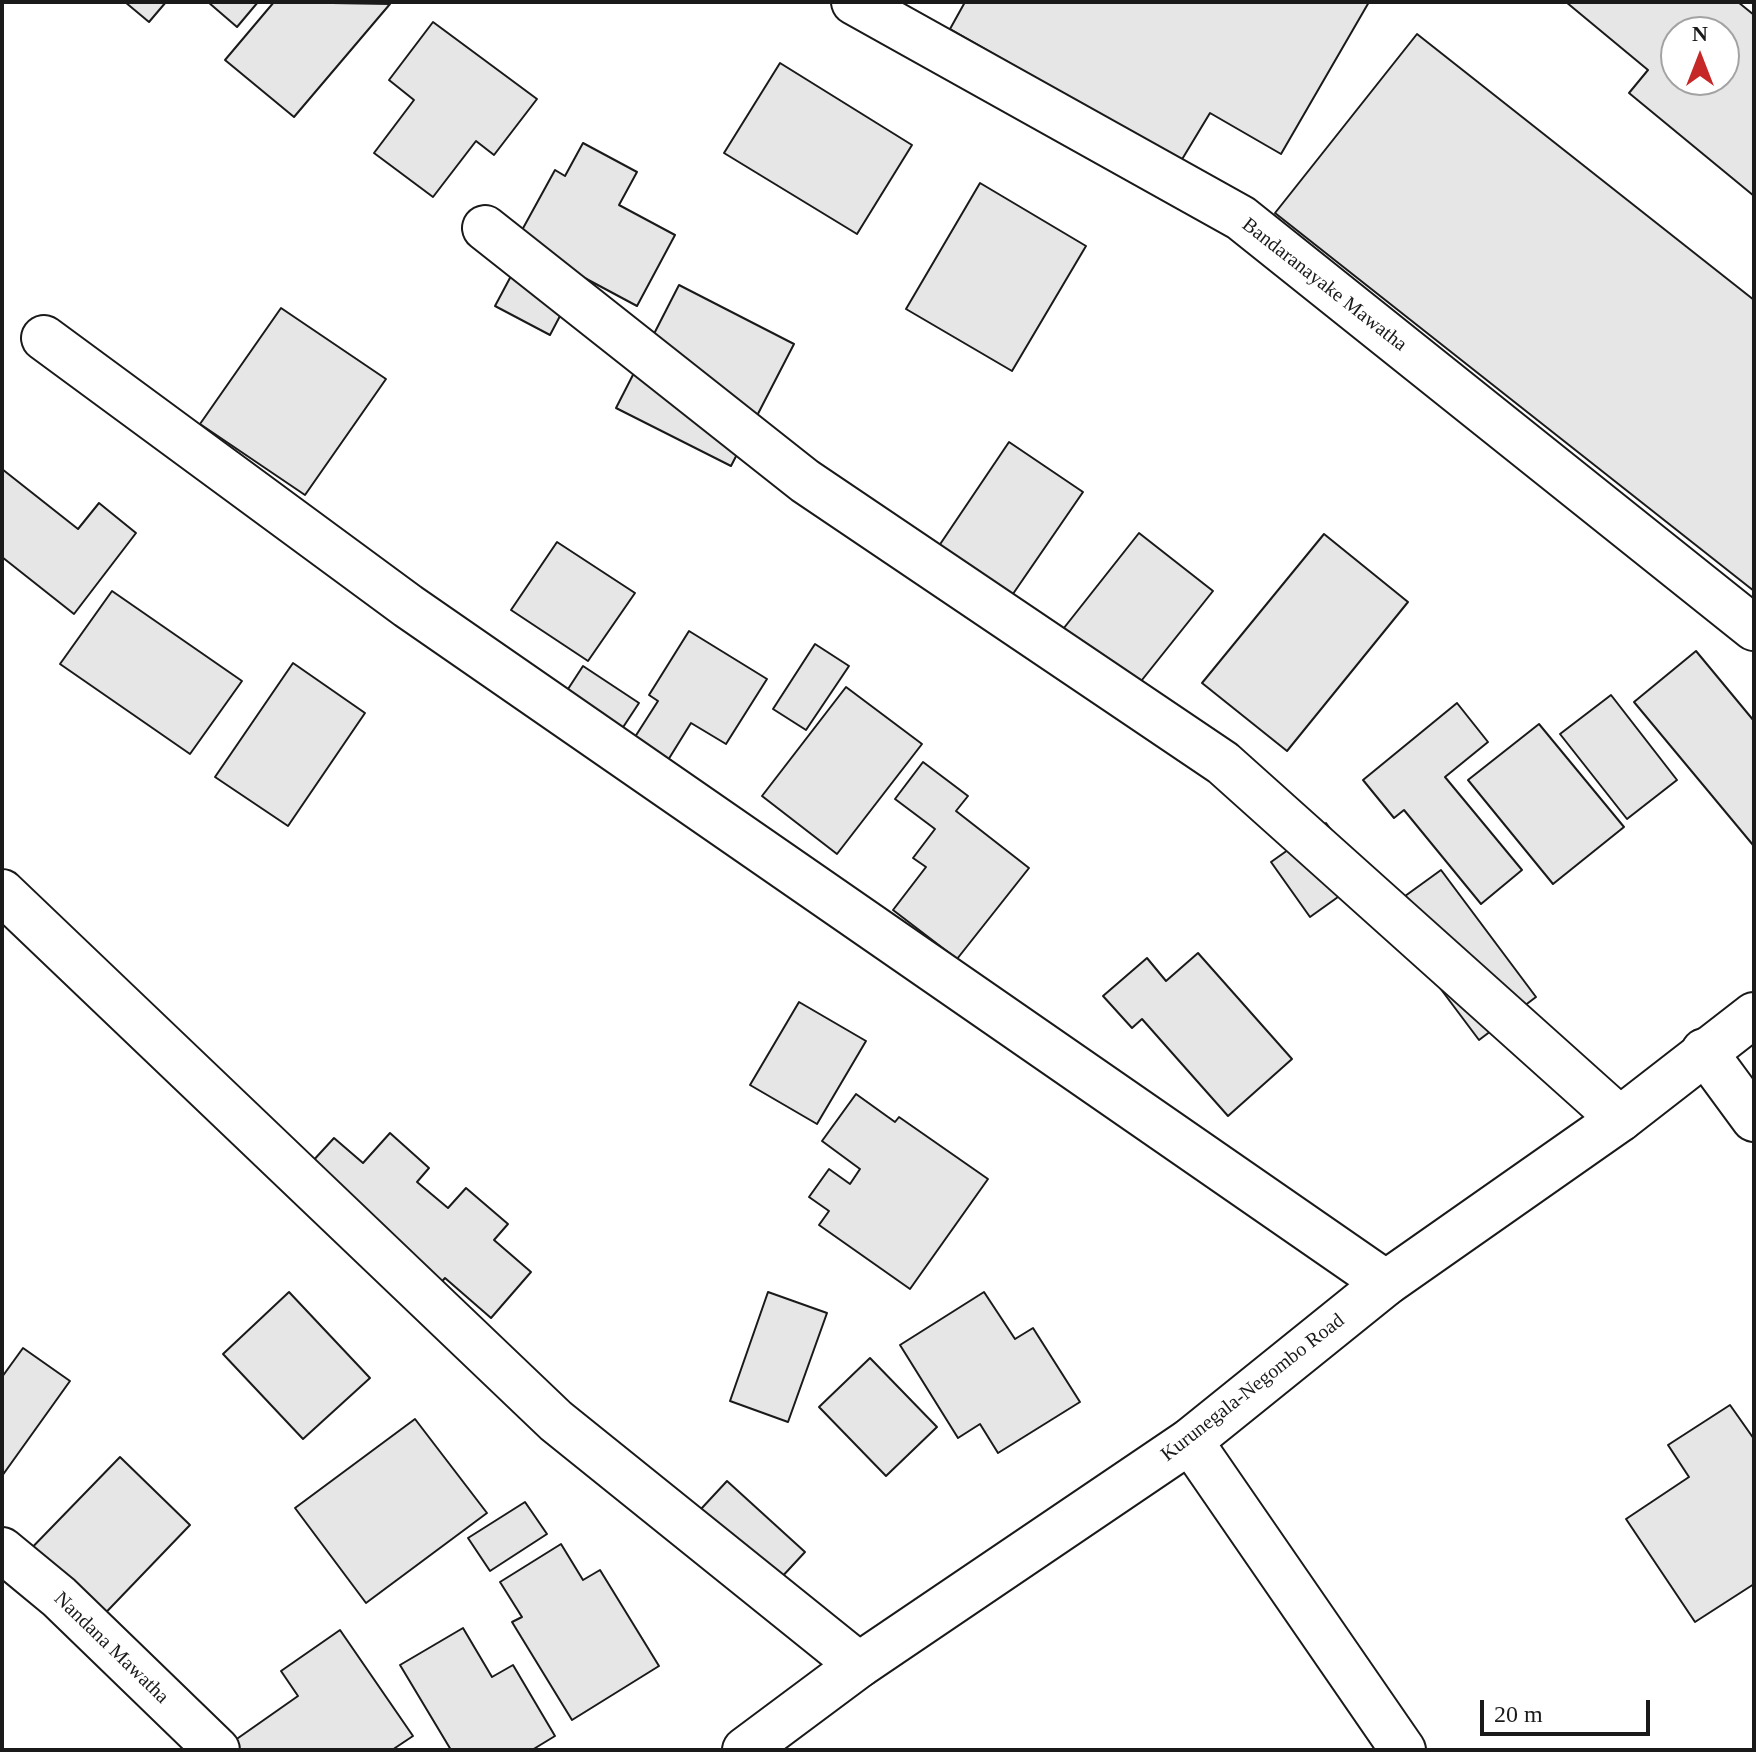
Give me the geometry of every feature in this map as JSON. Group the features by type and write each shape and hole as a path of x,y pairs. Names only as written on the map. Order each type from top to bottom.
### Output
{"street":[{"name":"Bandaranayake Mawatha","path":"854,2 1241,218 1754,628"},
{"path":"485,228 805,481 1223,763 1620,1119"},
{"path":"44,338 408,606 1386,1283"},
{"path":"2,892 556,1421 859,1665"},
{"name":"Kurunegala-Negombo Road","path":"745,1750 859,1665 1190,1441 1386,1283 1620,1119 1754,1015"},
{"path":"1704,1051 1754,1119"},
{"path":"1190,1441 1403,1750"},
{"name":"Nandana Mawatha","path":"2,1550 59,1597 217,1750"}],"building":[{"path":"125,2 166,2 149,22"},
{"path":"208,2 258,2 237,27"},
{"path":"274,2 390,4 294,117 225,60"},
{"path":"965,2 1369,2 1281,154 1210,113 1181,161 950,29"},
{"path":"1566,2 1738,2 1754,15 1754,196 1629,93 1648,70"},
{"path":"433,22 537,99 494,155 476,141 433,197 374,153 414,100 389,80"},
{"path":"1417,34 1754,300 1754,591 1275,213"},
{"path":"780,63 912,145 857,234 724,153"},
{"path":"583,143 637,172 619,205 675,235 637,306 581,276 550,335 495,306 527,246 516,241 555,170 565,176"},
{"path":"980,183 1086,246 1012,371 906,309"},
{"path":"679,285 794,344 731,466 616,408"},
{"path":"281,308 386,379 305,495 200,424"},
{"path":"1009,442 1083,492 993,623 920,574"},
{"path":"2,469 78,529 99,503 136,533 74,614 2,557"},
{"path":"1139,533 1213,591 1130,695 1056,638"},
{"path":"1324,534 1408,602 1287,751 1202,683"},
{"path":"557,542 635,593 588,661 511,610"},
{"path":"112,591 242,681 190,754 60,664"},
{"path":"689,631 767,679 726,744 691,723 660,773 626,751 658,701 649,695"},
{"path":"815,644 849,666 806,730 773,709"},
{"path":"1696,651 1754,721 1753,845 1634,702"},
{"path":"293,663 365,713 288,826 215,777"},
{"path":"583,666 639,703 612,744 555,709"},
{"path":"846,687 922,744 837,854 762,796"},
{"path":"1611,695 1677,780 1627,819 1560,734"},
{"path":"1457,703 1488,742 1445,777 1522,870 1481,904 1404,810 1394,818 1363,780"},
{"path":"1539,724 1624,827 1553,884 1468,780"},
{"path":"923,762 968,796 956,811 1029,868 957,959 893,910 926,867 913,858 935,829 895,799"},
{"path":"1326,823 1366,877 1310,917 1271,862"},
{"path":"1441,870 1536,997 1479,1040 1383,912"},
{"path":"1198,953 1292,1059 1228,1116 1142,1019 1132,1028 1103,996 1147,958 1166,981"},
{"path":"799,1002 866,1041 817,1124 750,1085"},
{"path":"856,1094 895,1122 899,1117 988,1179 910,1289 819,1225 829,1211 809,1197 829,1169 850,1184 860,1169 822,1141"},
{"path":"390,1133 429,1168 417,1182 448,1208 466,1188 508,1224 494,1240 531,1272 491,1318 445,1278 424,1302 299,1176 334,1138 363,1163"},
{"path":"289,1292 370,1378 303,1439 223,1354"},
{"path":"768,1292 827,1313 788,1422 730,1401"},
{"path":"984,1292 1015,1339 1033,1328 1080,1402 998,1453 980,1424 958,1438 900,1345"},
{"path":"23,1348 70,1381 2,1476 2,1377"},
{"path":"870,1358 937,1427 886,1476 819,1407"},
{"path":"1730,1405 1754,1439 1754,1584 1695,1622 1626,1519 1689,1477 1668,1445"},
{"path":"415,1419 487,1513 366,1603 295,1508"},
{"path":"120,1457 190,1525 91,1628 20,1560"},
{"path":"727,1481 805,1552 766,1594 688,1523"},
{"path":"525,1502 547,1534 490,1571 468,1538"},
{"path":"561,1544 583,1580 600,1570 659,1666 572,1720 512,1622 522,1617 500,1582"},
{"path":"463,1628 492,1677 513,1665 555,1736 532,1750 451,1750 400,1665"},
{"path":"340,1630 413,1736 392,1750 236,1750 231,1743 298,1696 281,1671"}]}
